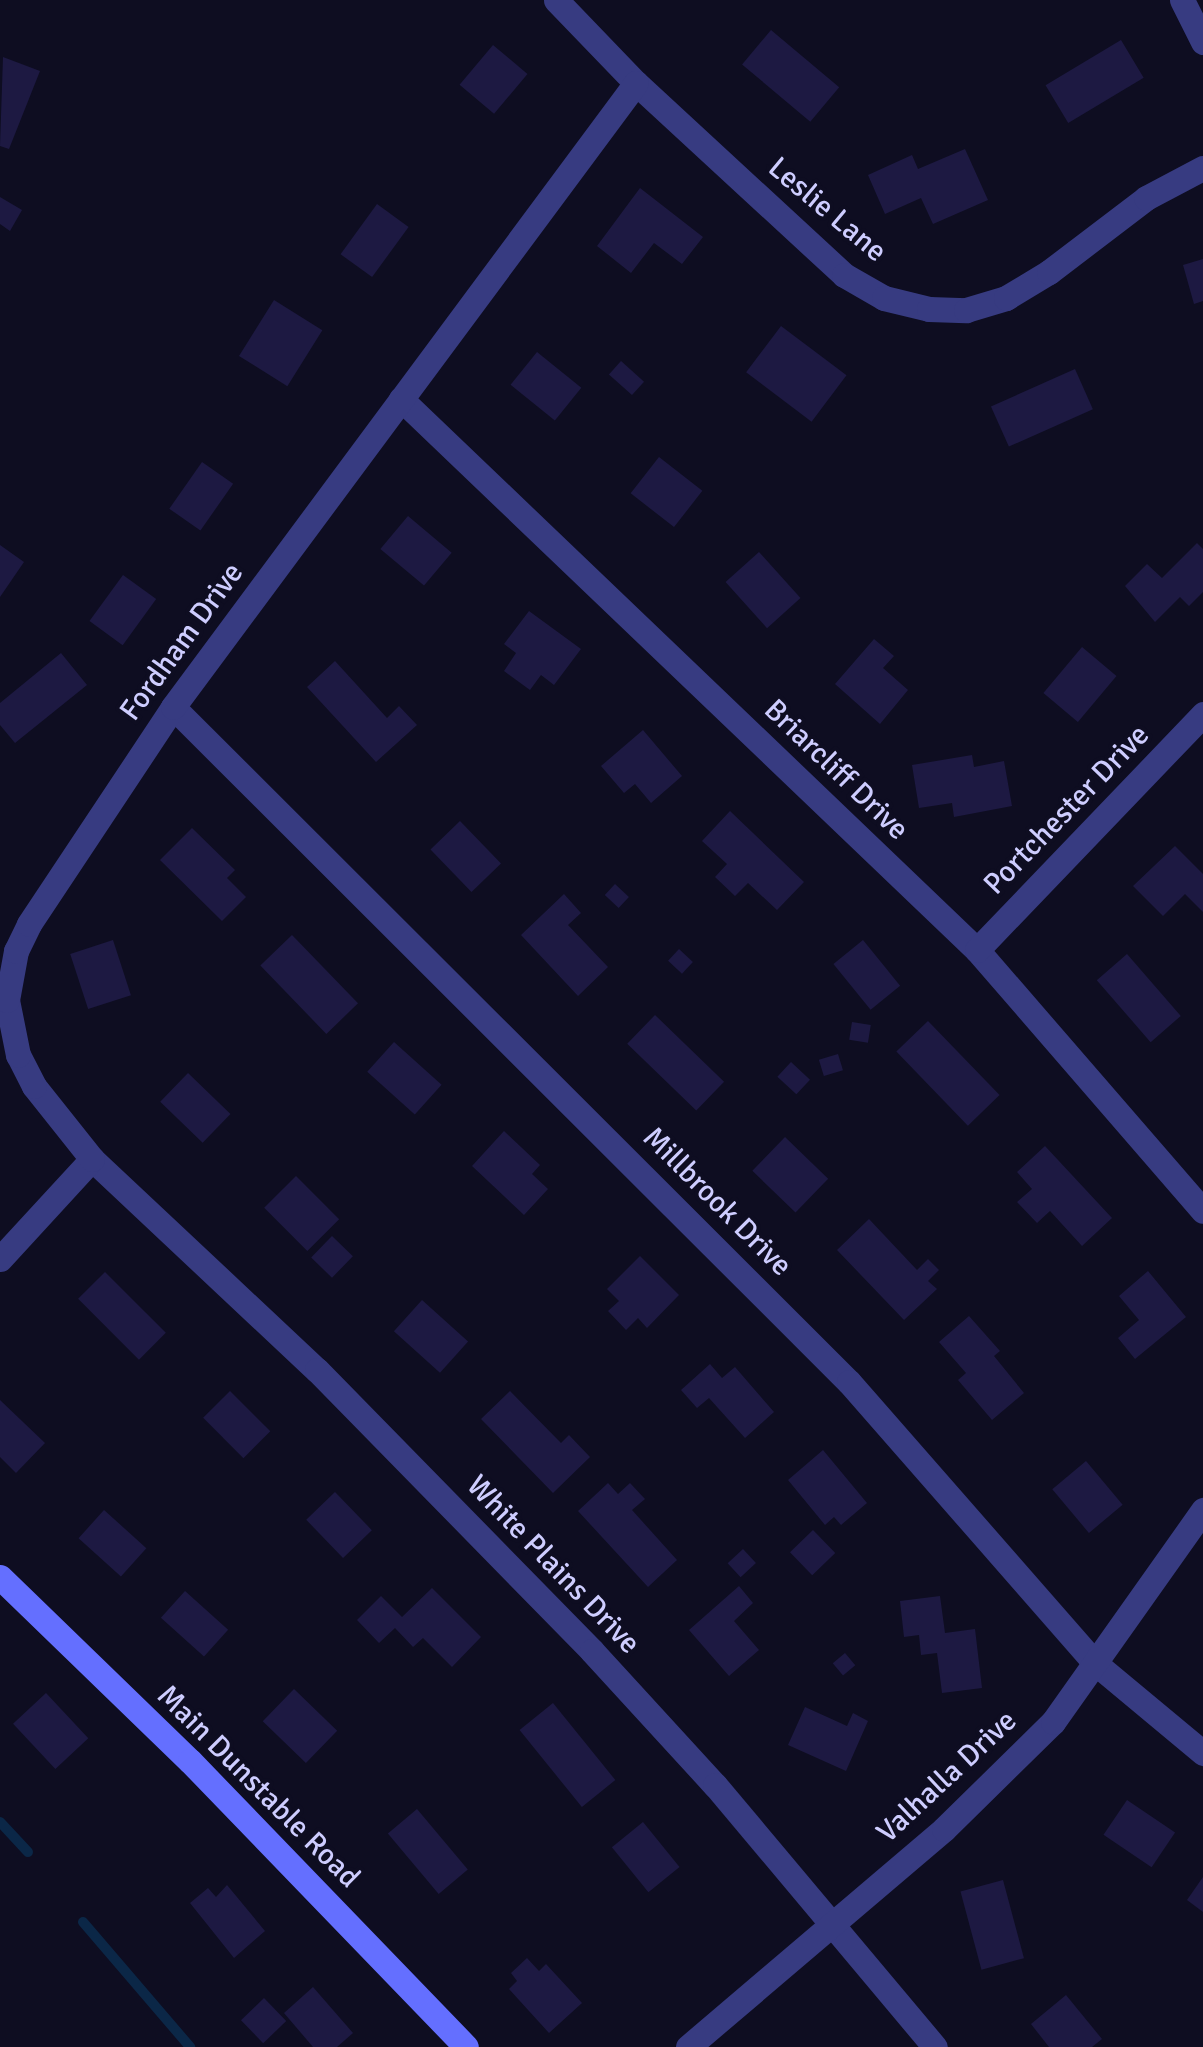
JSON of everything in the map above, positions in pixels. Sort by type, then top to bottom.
[{"type":"main road","name":"Main Dunstable Road","points":[[0,1576],[190,1760],[466,2047]]},
{"type":"street","name":"Leslie Lane","points":[[556,0],[636,82],[844,274],[884,298],[929,308],[966,310],[1006,298],[1049,272],[1146,198],[1203,168]]},
{"type":"street","points":[[1182,0],[1203,42]]},
{"type":"street","name":"Fordham Drive","points":[[92,1160],[34,1086],[18,1055],[8,1000],[16,951],[44,898],[173,707],[636,82]]},
{"type":"street","name":"Briarcliff Drive","points":[[401,399],[977,950],[1203,1211]]},
{"type":"street","name":"Millbrook Drive","points":[[173,707],[836,1368],[1095,1663],[1203,1754]]},
{"type":"street","name":"Portchester Drive","points":[[977,950],[1203,714]]},
{"type":"street","points":[[0,1260],[92,1160]]},
{"type":"street","name":"White Plains Drive","points":[[92,1160],[317,1370],[551,1609],[715,1785],[934,2047]]},
{"type":"street","name":"Valhalla Drive","points":[[688,2047],[944,1829],[1053,1722],[1203,1510]]},
{"type":"building","points":[[771,30],[839,87],[810,122],[742,64]]},
{"type":"building","points":[[1121,40],[1144,78],[1068,123],[1046,85]]},
{"type":"building","points":[[493,45],[527,74],[494,114],[460,85]]},
{"type":"building","points":[[3,57],[40,71],[9,149],[0,146]]},
{"type":"building","points":[[965,149],[988,200],[933,224],[921,198],[885,214],[868,175],[912,155],[918,169]]},
{"type":"building","points":[[640,188],[703,237],[682,264],[654,243],[631,273],[597,246]]},
{"type":"building","points":[[0,197],[22,210],[10,231],[0,224]]},
{"type":"building","points":[[377,204],[409,227],[372,277],[341,254]]},
{"type":"building","points":[[1203,259],[1203,301],[1194,304],[1183,265]]},
{"type":"building","points":[[274,300],[322,330],[287,386],[239,356]]},
{"type":"building","points":[[781,326],[846,375],[812,422],[746,372]]},
{"type":"building","points":[[537,352],[581,388],[555,421],[511,385]]},
{"type":"building","points":[[621,361],[644,382],[632,395],[609,374]]},
{"type":"building","points":[[1075,369],[1093,409],[1009,447],[991,406]]},
{"type":"building","points":[[659,457],[702,491],[674,527],[631,493]]},
{"type":"building","points":[[202,462],[233,484],[200,530],[169,509]]},
{"type":"building","points":[[408,516],[452,553],[424,586],[380,549]]},
{"type":"building","points":[[1197,543],[1203,549],[1203,592],[1189,606],[1180,597],[1155,622],[1125,586],[1147,564],[1162,578]]},
{"type":"building","points":[[0,545],[24,562],[0,597]]},
{"type":"building","points":[[759,552],[800,598],[767,628],[726,582]]},
{"type":"building","points":[[123,575],[156,599],[123,645],[89,621]]},
{"type":"building","points":[[529,611],[581,649],[554,685],[541,675],[530,690],[504,671],[516,653],[504,644]]},
{"type":"building","points":[[874,639],[894,656],[883,668],[908,690],[880,724],[835,684]]},
{"type":"building","points":[[1082,647],[1116,676],[1078,722],[1043,693]]},
{"type":"building","points":[[61,653],[87,685],[15,743],[0,725],[0,703]]},
{"type":"building","points":[[335,661],[387,718],[399,706],[417,725],[376,762],[307,687]]},
{"type":"building","points":[[643,730],[682,776],[651,803],[635,784],[624,793],[601,766]]},
{"type":"building","points":[[972,755],[974,767],[1004,761],[1012,806],[954,817],[952,803],[919,808],[912,765]]},
{"type":"building","points":[[730,811],[804,882],[777,910],[748,883],[735,896],[715,877],[727,864],[702,841]]},
{"type":"building","points":[[460,821],[501,863],[471,892],[431,849]]},
{"type":"building","points":[[192,828],[235,870],[227,878],[246,897],[222,921],[160,860]]},
{"type":"building","points":[[1175,846],[1203,874],[1203,912],[1185,894],[1163,916],[1133,886]]},
{"type":"building","points":[[615,884],[629,897],[619,908],[605,895]]},
{"type":"building","points":[[564,894],[581,913],[568,925],[608,967],[578,996],[521,935]]},
{"type":"building","points":[[292,935],[358,1003],[326,1034],[260,966]]},
{"type":"building","points":[[113,940],[131,995],[88,1009],[70,954]]},
{"type":"building","points":[[863,940],[900,986],[871,1010],[833,964]]},
{"type":"building","points":[[679,949],[693,962],[682,974],[668,961]]},
{"type":"building","points":[[1127,954],[1181,1016],[1151,1042],[1097,980]]},
{"type":"building","points":[[655,1015],[724,1082],[696,1110],[627,1044]]},
{"type":"building","points":[[928,1021],[1000,1095],[968,1126],[896,1052]]},
{"type":"building","points":[[852,1022],[871,1025],[868,1043],[849,1040]]},
{"type":"building","points":[[394,1042],[442,1085],[415,1115],[367,1072]]},
{"type":"building","points":[[838,1054],[843,1070],[824,1076],[819,1060]]},
{"type":"building","points":[[791,1062],[810,1080],[796,1094],[777,1077]]},
{"type":"building","points":[[188,1073],[230,1114],[203,1143],[160,1102]]},
{"type":"building","points":[[504,1131],[540,1165],[532,1174],[548,1189],[524,1215],[472,1166]]},
{"type":"building","points":[[785,1137],[828,1179],[796,1212],[752,1171]]},
{"type":"building","points":[[1045,1146],[1112,1218],[1082,1246],[1050,1211],[1037,1223],[1017,1202],[1032,1189],[1017,1172]]},
{"type":"building","points":[[296,1176],[339,1219],[307,1251],[264,1208]]},
{"type":"building","points":[[869,1219],[917,1270],[928,1259],[939,1270],[928,1281],[937,1289],[904,1320],[837,1250]]},
{"type":"building","points":[[332,1236],[353,1256],[332,1278],[311,1258]]},
{"type":"building","points":[[640,1256],[679,1295],[647,1328],[638,1318],[626,1330],[608,1311],[619,1301],[607,1289]]},
{"type":"building","points":[[1148,1271],[1186,1317],[1135,1359],[1118,1338],[1139,1320],[1119,1296]]},
{"type":"building","points":[[105,1272],[166,1333],[139,1360],[78,1299]]},
{"type":"building","points":[[422,1300],[468,1341],[440,1373],[394,1331]]},
{"type":"building","points":[[969,1316],[1000,1351],[994,1356],[1024,1393],[992,1420],[958,1380],[966,1373],[939,1342]]},
{"type":"building","points":[[710,1364],[722,1378],[735,1367],[774,1412],[745,1438],[709,1398],[697,1408],[681,1390]]},
{"type":"building","points":[[230,1391],[270,1431],[243,1458],[203,1418]]},
{"type":"building","points":[[510,1391],[561,1443],[569,1435],[590,1457],[553,1493],[481,1419]]},
{"type":"building","points":[[0,1400],[45,1443],[16,1473],[0,1457]]},
{"type":"building","points":[[823,1450],[867,1503],[841,1525],[834,1517],[825,1525],[788,1480]]},
{"type":"building","points":[[1086,1461],[1123,1505],[1089,1533],[1052,1489]]},
{"type":"building","points":[[608,1483],[618,1494],[630,1483],[645,1499],[632,1510],[677,1560],[648,1587],[578,1511]]},
{"type":"building","points":[[335,1492],[372,1530],[343,1558],[306,1520]]},
{"type":"building","points":[[104,1510],[146,1548],[121,1576],[79,1538]]},
{"type":"building","points":[[813,1530],[835,1553],[812,1575],[790,1552]]},
{"type":"building","points":[[743,1549],[756,1563],[741,1577],[728,1563]]},
{"type":"building","points":[[739,1586],[753,1603],[734,1621],[759,1650],[729,1676],[689,1630]]},
{"type":"building","points":[[432,1588],[481,1637],[452,1667],[423,1638],[413,1647],[395,1628],[379,1643],[357,1620],[381,1596],[402,1617]]},
{"type":"building","points":[[185,1591],[228,1630],[204,1657],[161,1618]]},
{"type":"building","points":[[940,1596],[945,1633],[975,1629],[982,1688],[942,1693],[937,1653],[921,1655],[919,1635],[904,1637],[900,1601]]},
{"type":"building","points":[[845,1653],[855,1665],[843,1676],[833,1663]]},
{"type":"building","points":[[294,1689],[337,1731],[306,1763],[263,1721]]},
{"type":"building","points":[[46,1693],[88,1738],[55,1769],[13,1724]]},
{"type":"building","points":[[553,1703],[615,1780],[582,1807],[520,1730]]},
{"type":"building","points":[[805,1707],[847,1726],[853,1713],[868,1721],[846,1771],[788,1745]]},
{"type":"building","points":[[1127,1800],[1175,1832],[1152,1867],[1104,1835]]},
{"type":"building","points":[[417,1809],[468,1870],[439,1894],[388,1833]]},
{"type":"building","points":[[643,1822],[680,1867],[648,1892],[612,1847]]},
{"type":"building","points":[[1203,1877],[1203,1912],[1187,1900]]},
{"type":"building","points":[[1003,1880],[1024,1958],[981,1970],[960,1891]]},
{"type":"building","points":[[227,1885],[265,1931],[234,1958],[190,1903],[208,1888],[216,1897]]},
{"type":"building","points":[[527,1958],[539,1971],[546,1964],[582,2003],[549,2033],[509,1989],[517,1981],[511,1973]]},
{"type":"building","points":[[313,1987],[353,2033],[337,2047],[313,2047],[284,2013]]},
{"type":"building","points":[[1066,1995],[1102,2039],[1092,2047],[1049,2047],[1031,2024]]},
{"type":"building","points":[[264,1998],[286,2021],[263,2043],[241,2020]]},
{"type":"waterway","points":[[0,1822],[28,1852]]},
{"type":"waterway","points":[[83,1922],[190,2047]]}]
